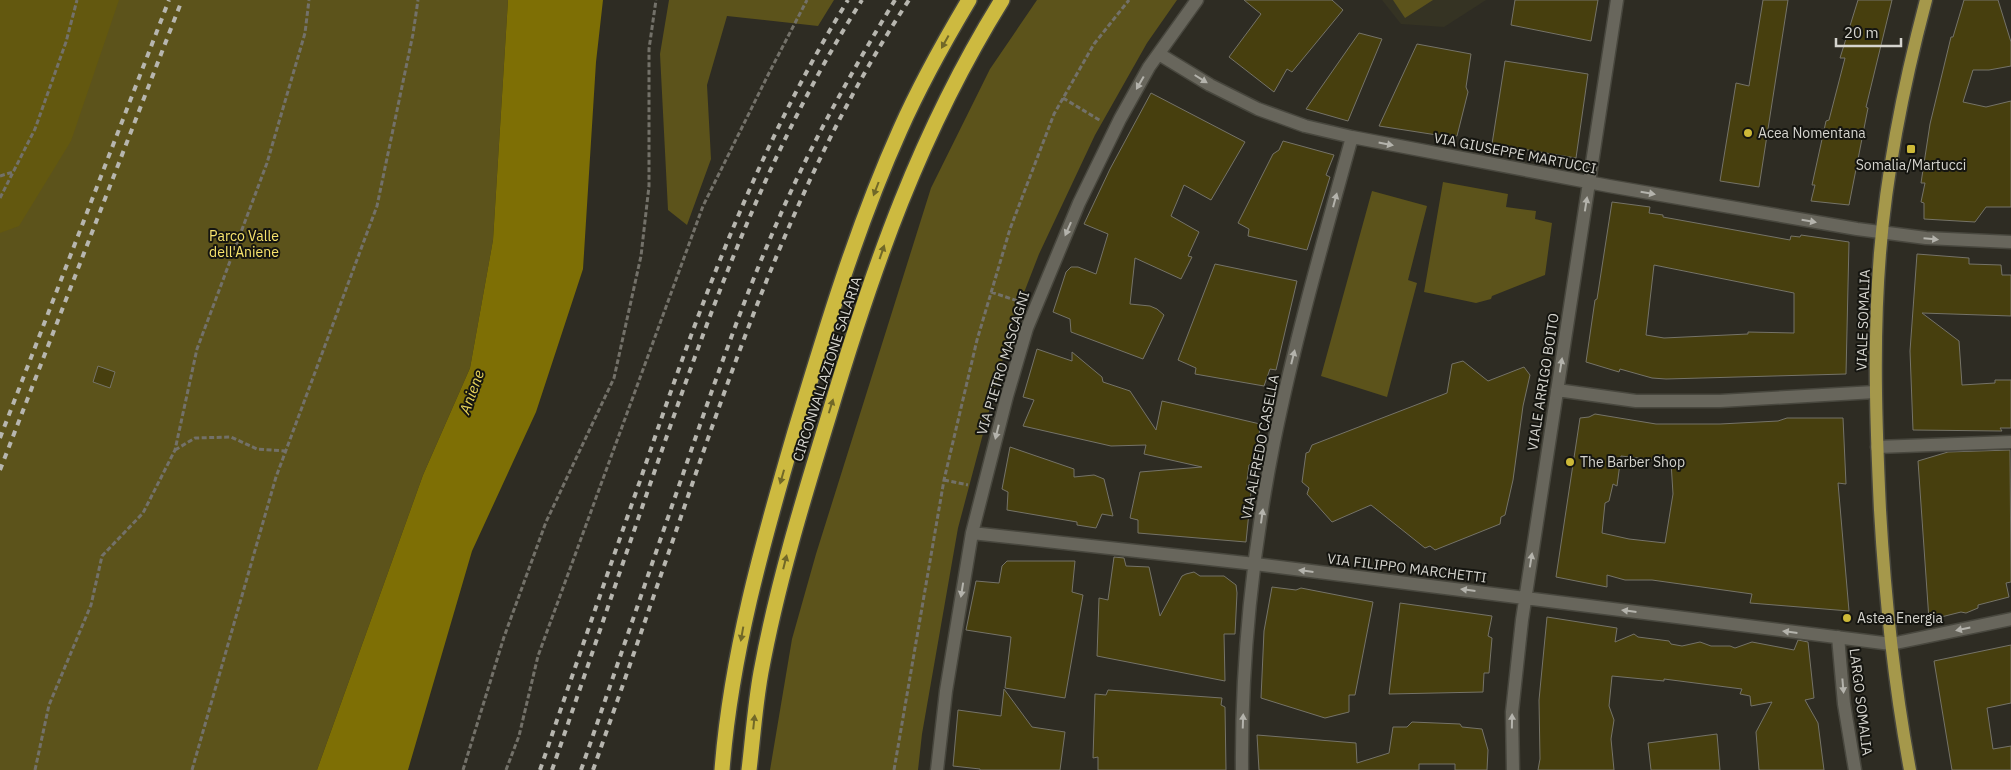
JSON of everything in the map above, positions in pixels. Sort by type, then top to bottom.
[{"type":"highway","name":"CIRCONVALLAZIONE SALARIA","points":[[722,770],[732,688],[751,591],[772,511],[820,348],[862,225],[889,155],[918,92],[969,0]]},
{"type":"highway","name":"CIRCONVALLAZIONE SALARIA","points":[[749,770],[761,673],[778,591],[847,352],[890,227],[917,160],[968,55],[1002,0]]},
{"type":"main road","name":"VIALE SOMALIA","points":[[1891,644],[1877,447],[1875,392],[1877,309],[1883,233],[1897,122],[1926,0]]},
{"type":"main road","points":[[1891,644],[1910,770]]},
{"type":"street","name":"VIA PIETRO MASCAGNI","points":[[937,770],[946,691],[972,532],[1007,396],[1035,306],[1079,203],[1142,78],[1197,0]]},
{"type":"street","name":"VIALE ARRIGO BOITO","points":[[1513,770],[1512,712],[1525,598],[1617,0]]},
{"type":"street","name":"VIA GIUSEPPE MARTUCCI","points":[[1159,54],[1210,85],[1258,110],[1299,124],[1352,137],[1589,182],[1883,233],[1932,239],[2011,242]]},
{"type":"street","name":"VIA ALFREDO CASELLA","points":[[1242,770],[1244,689],[1255,564],[1274,444],[1293,358],[1352,137]]},
{"type":"street","points":[[1557,390],[1636,400],[1720,401],[1875,392]]},
{"type":"street","points":[[1877,447],[2011,442]]},
{"type":"street","name":"VIA FILIPPO MARCHETTI","points":[[972,532],[1255,564],[1838,637]]},
{"type":"street","name":"LARGO SOMALIA","points":[[1855,770],[1844,704],[1838,637],[1891,644],[2011,619]]},
{"type":"path","points":[[0,198],[35,129],[66,42],[77,0]]},
{"type":"path","points":[[35,770],[49,705],[91,605],[102,556],[144,513],[175,450],[197,349],[267,164],[305,32],[309,0]]},
{"type":"path","points":[[192,770],[276,477],[377,206],[413,34],[418,0]]},
{"type":"path","points":[[463,770],[504,637],[543,531],[614,378],[641,256],[649,186],[649,49],[656,0]]},
{"type":"path","points":[[506,770],[519,736],[538,656],[703,206],[807,0]]},
{"type":"path","points":[[894,770],[944,480],[977,340],[1010,229],[1054,114],[1094,44],[1129,0]]},
{"type":"path","points":[[1063,98],[1115,129]]},
{"type":"path","points":[[0,176],[13,172]]},
{"type":"path","points":[[991,292],[1035,306]]},
{"type":"path","points":[[175,450],[195,438],[231,437],[257,450],[285,451]]},
{"type":"path","points":[[944,480],[983,488]]},
{"type":"shaded area","points":[[0,0],[119,0],[71,141],[19,226],[0,233]]},
{"type":"shaded area","points":[[1382,0],[1486,0],[1444,27],[1401,24]]},
{"type":"green space","name":"Parco Valle dell'Aniene","points":[[0,0],[508,0],[493,240],[470,368],[423,475],[317,770],[0,770]]},
{"type":"green space","points":[[669,0],[834,0],[818,26],[727,16],[707,85],[711,159],[687,225],[668,210],[660,54]]},
{"type":"green space","points":[[1037,0],[1177,0],[1147,43],[1095,135],[1039,254],[1013,321],[958,528],[922,734],[918,770],[770,770],[792,639],[816,554],[931,188],[990,69]]},
{"type":"green space","points":[[1393,0],[1433,0],[1405,18]]},
{"type":"green space","points":[[1443,182],[1508,194],[1506,207],[1536,211],[1535,219],[1552,223],[1545,275],[1492,296],[1491,299],[1476,303],[1424,292]]},
{"type":"green space","points":[[1372,191],[1427,206],[1408,280],[1417,283],[1387,397],[1321,376]]},
{"type":"water","name":"Aniene","points":[[508,0],[603,0],[596,62],[583,269],[536,412],[472,551],[408,770],[317,770],[423,475],[470,368],[493,240]]},
{"type":"building","points":[[1244,0],[1332,0],[1343,10],[1292,72],[1287,69],[1274,92],[1229,57],[1261,14]]},
{"type":"building","points":[[1515,0],[1598,0],[1591,41],[1511,25]]},
{"type":"building","name":"Acea Nomentana","points":[[1763,0],[1788,0],[1759,187],[1720,181],[1736,83],[1749,86]]},
{"type":"building","points":[[1858,0],[1892,0],[1866,107],[1868,108],[1849,205],[1811,201],[1815,185],[1812,185],[1826,121],[1829,120],[1845,58],[1840,58]]},
{"type":"building","points":[[1964,0],[1998,0],[2011,42],[2011,66],[1989,70],[1973,70],[1963,102],[1986,107],[2011,101],[2011,207],[1986,207],[1975,222],[1924,219],[1924,203],[1921,202],[1925,183],[1921,183],[1930,124],[1951,37],[1953,37]]},
{"type":"building","points":[[1359,33],[1382,39],[1348,121],[1306,109]]},
{"type":"building","points":[[1417,44],[1471,54],[1466,87],[1468,92],[1457,136],[1437,135],[1379,126]]},
{"type":"building","points":[[1505,61],[1588,74],[1576,158],[1492,144]]},
{"type":"building","points":[[1151,93],[1245,142],[1211,200],[1184,185],[1171,216],[1199,232],[1188,256],[1192,257],[1181,279],[1135,258],[1130,304],[1150,306],[1164,315],[1143,359],[1071,332],[1070,319],[1053,312],[1066,272],[1071,267],[1078,267],[1096,274],[1108,234],[1084,224],[1110,169]]},
{"type":"building","points":[[1283,141],[1334,155],[1326,175],[1330,177],[1307,250],[1248,236],[1249,229],[1238,223],[1273,154],[1279,150]]},
{"type":"building","points":[[1612,202],[1650,207],[1649,213],[1663,215],[1663,217],[1790,240],[1791,236],[1800,237],[1801,235],[1849,242],[1846,374],[1666,379],[1652,378],[1620,369],[1619,372],[1586,362],[1595,300],[1597,299]],"holes":[[[1654,265],[1794,293],[1794,333],[1748,332],[1748,334],[1664,338],[1646,335]]]},
{"type":"building","points":[[1917,254],[1969,258],[1969,264],[2001,265],[2002,275],[2011,275],[2011,316],[1922,313],[1959,341],[1962,385],[1995,383],[1995,380],[2011,380],[2011,428],[2000,428],[2002,431],[1913,430],[1910,351]]},
{"type":"building","points":[[1215,264],[1297,281],[1276,370],[1270,369],[1264,386],[1195,374],[1196,368],[1178,360]]},
{"type":"building","points":[[1037,349],[1072,361],[1072,352],[1102,377],[1103,382],[1130,391],[1156,430],[1162,401],[1260,424],[1257,461],[1249,465],[1246,489],[1251,492],[1246,542],[1138,533],[1138,520],[1130,518],[1140,472],[1202,467],[1144,454],[1146,445],[1111,446],[1023,426],[1034,400],[1023,397]]},
{"type":"building","points":[[1463,361],[1488,381],[1524,367],[1530,375],[1523,406],[1513,480],[1505,515],[1501,517],[1500,524],[1435,550],[1430,546],[1425,548],[1371,505],[1332,522],[1307,494],[1309,488],[1302,482],[1306,453],[1309,452],[1312,445],[1447,393],[1452,364]]},
{"type":"building","points":[[98,366],[115,372],[110,388],[93,382]]},
{"type":"building","points":[[1595,414],[1656,424],[1720,424],[1778,421],[1787,418],[1843,418],[1846,484],[1838,483],[1849,611],[1750,603],[1752,594],[1652,580],[1625,580],[1607,575],[1607,587],[1556,577],[1580,418]],"holes":[[[1621,456],[1671,462],[1673,494],[1665,543],[1629,539],[1602,533],[1605,503],[1609,501],[1613,484],[1617,486]]]},
{"type":"building","points":[[1010,447],[1074,469],[1074,477],[1094,475],[1104,479],[1113,516],[1102,514],[1096,528],[1077,525],[1077,522],[1007,510],[1008,492],[1002,489]]},
{"type":"building","points":[[2010,450],[2011,582],[2006,583],[2009,597],[1978,605],[1978,608],[1966,613],[1961,612],[1929,620],[1918,461],[1948,452]]},
{"type":"building","points":[[1114,557],[1124,558],[1126,566],[1149,567],[1160,616],[1182,576],[1186,574],[1194,572],[1200,576],[1224,576],[1236,585],[1235,634],[1224,634],[1225,681],[1097,656],[1099,598],[1108,600]]},
{"type":"building","points":[[1007,561],[1075,561],[1072,592],[1083,595],[1065,698],[1005,688],[1011,637],[966,630],[976,581],[999,583],[1002,566]]},
{"type":"building","points":[[1272,587],[1296,590],[1301,588],[1373,602],[1355,695],[1349,695],[1349,712],[1325,718],[1261,698],[1264,631]]},
{"type":"building","points":[[1400,603],[1492,616],[1488,636],[1492,638],[1489,673],[1484,673],[1483,692],[1389,694]]},
{"type":"building","points":[[1547,617],[1617,628],[1615,642],[1634,634],[1638,637],[1669,641],[1671,644],[1682,646],[1700,642],[1711,646],[1730,646],[1735,648],[1752,642],[1794,650],[1798,640],[1808,642],[1814,698],[1805,700],[1818,723],[1824,770],[1759,770],[1756,732],[1772,702],[1751,706],[1750,696],[1740,694],[1742,689],[1664,679],[1664,681],[1612,676],[1609,706],[1614,720],[1611,739],[1614,770],[1538,770],[1540,759],[1539,700]]},
{"type":"building","points":[[2011,645],[2011,703],[1987,708],[1993,749],[2011,746],[2011,770],[1952,770],[1934,661]]},
{"type":"building","points":[[1004,689],[1032,727],[1065,732],[1060,770],[980,770],[953,766],[958,710],[1001,716]]},
{"type":"building","points":[[1108,690],[1222,698],[1221,705],[1225,707],[1226,770],[1098,770],[1098,757],[1093,758],[1095,694],[1106,695]]},
{"type":"building","points":[[1412,722],[1460,724],[1462,727],[1482,729],[1488,750],[1487,770],[1455,770],[1455,764],[1419,764],[1419,770],[1259,770],[1257,735],[1356,743],[1357,763],[1389,753],[1393,727],[1407,727]]},
{"type":"building","points":[[1717,734],[1720,770],[1651,770],[1648,743]]},
{"type":"railway","points":[[0,438],[169,0]]},
{"type":"railway","points":[[0,470],[182,0]]},
{"type":"railway","points":[[540,770],[684,355],[731,233],[785,114],[848,0]]},
{"type":"railway","points":[[552,770],[682,392],[726,276],[749,219],[801,107],[830,53],[862,0]]},
{"type":"railway","points":[[581,770],[716,379],[765,250],[819,134],[895,0]]},
{"type":"railway","points":[[593,770],[718,411],[763,289],[814,170],[843,112],[909,0]]},
{"type":"place","name":"Acea Nomentana","points":[[1748,133]]},
{"type":"place","name":"Somalia/Martucci","points":[[1911,149]]},
{"type":"place","name":"The Barber Shop","points":[[1570,462]]},
{"type":"place","name":"Astea Energia","points":[[1847,618]]}]
